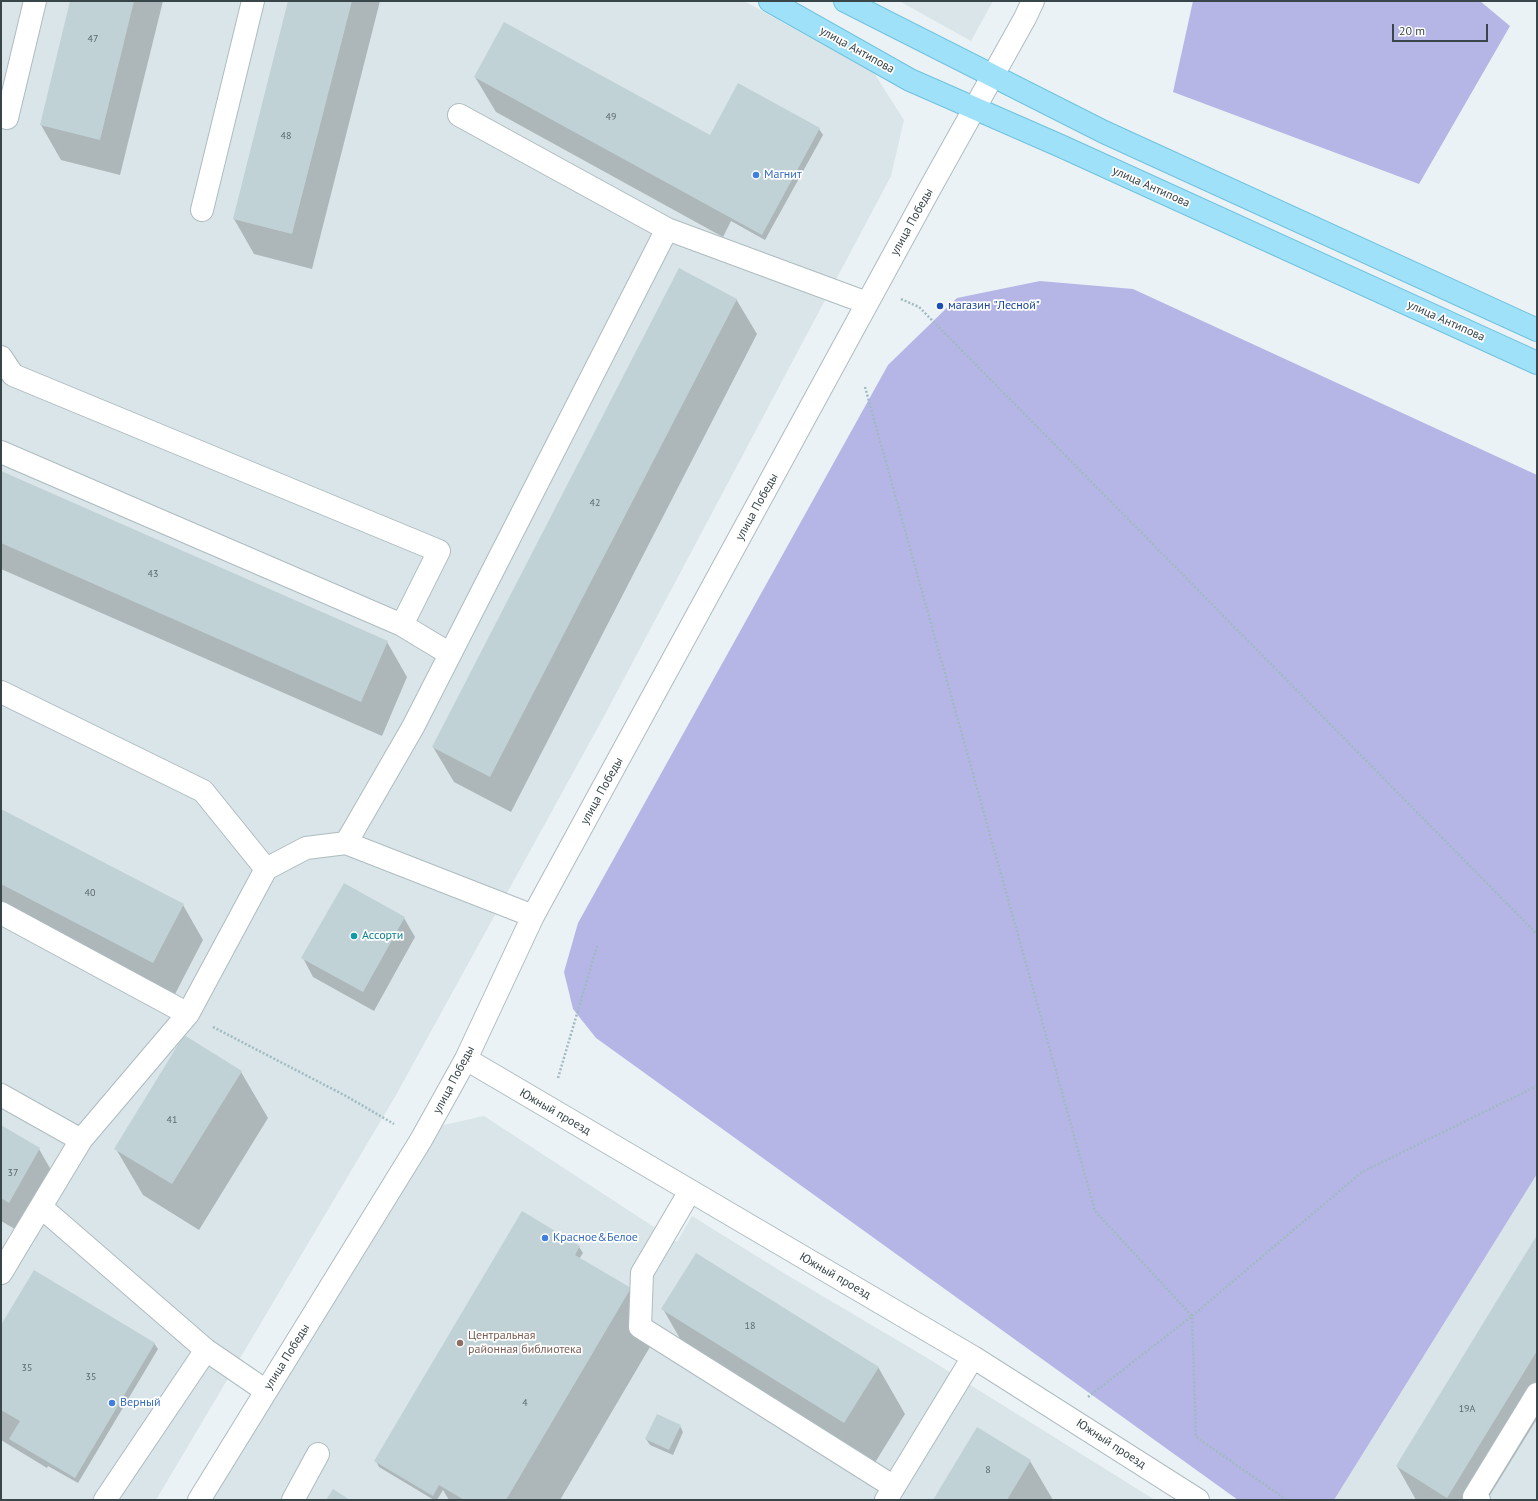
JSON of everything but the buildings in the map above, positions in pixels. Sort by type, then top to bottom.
[{"type":"main road","name":"улица Антипова","points":[[770,1],[910,80],[975,108],[1537,363]]},
{"type":"main road","points":[[845,1],[1104,132],[1537,330]]},
{"type":"street","points":[[7,118],[35,1]]},
{"type":"street","points":[[202,210],[253,1]]},
{"type":"street","name":"улица Победы","points":[[199,1500],[421,1140],[466,1059],[534,916],[1033,1]]},
{"type":"street","points":[[459,115],[667,229],[867,303]]},
{"type":"street","points":[[346,843],[413,727],[667,229]]},
{"type":"street","points":[[5,372],[440,551],[402,625]]},
{"type":"street","points":[[1,452],[402,625],[450,654]]},
{"type":"street","points":[[1,692],[203,791],[266,869]]},
{"type":"street","points":[[1,1273],[81,1140],[188,1014],[266,869],[306,848],[346,843],[534,916]]},
{"type":"street","points":[[1,913],[188,1014]]},
{"type":"street","name":"Южный проезд","points":[[466,1059],[973,1357],[1065,1414],[1198,1500]]},
{"type":"street","points":[[1,1095],[81,1140]]},
{"type":"street","points":[[690,1191],[642,1273],[640,1327],[890,1494],[973,1357]]},
{"type":"street","points":[[41,1207],[206,1350],[266,1390]]},
{"type":"street","points":[[105,1500],[206,1350]]},
{"type":"street","points":[[1479,1500],[1474,1497],[1537,1394]]},
{"type":"street","points":[[293,1500],[318,1454]]},
{"type":"path","points":[[919,307],[1537,934]]},
{"type":"path","points":[[865,387],[1095,1210],[1192,1316],[1196,1437],[1287,1500]]},
{"type":"path","points":[[558,1078],[597,946]]},
{"type":"path","points":[[188,1014],[346,1096],[394,1124]]},
{"type":"path","points":[[1065,1414],[1192,1316],[1362,1172],[1537,1086]]},
{"type":"shaded area","points":[[1,1],[744,1],[874,73],[904,120],[891,176],[602,720],[396,1095],[156,1500],[1,1500]]},
{"type":"shaded area","points":[[899,1],[993,1],[971,41]]},
{"type":"shaded area","points":[[1193,1],[1480,1],[1510,26],[1419,184],[1173,92]]},
{"type":"shaded area","points":[[1040,281],[1133,289],[1537,475],[1537,1174],[1334,1500],[1238,1500],[596,1038],[573,1009],[564,972],[578,923],[888,365],[957,298]]},
{"type":"shaded area","points":[[484,1116],[677,1242],[692,1216],[787,1275],[924,1356],[1155,1500],[208,1500],[439,1126]]},
{"type":"shaded area","points":[[1537,1174],[1537,1500],[1334,1500]]},
{"type":"place","name":"Магнит","points":[[756,175]]},
{"type":"place","name":"магазин \"Лесной\"","points":[[940,306]]},
{"type":"place","name":"Ассорти","points":[[354,936]]},
{"type":"place","name":"Красное&Белое","points":[[545,1238]]},
{"type":"place","name":"Центральная районная библиотека","points":[[460,1343]]},
{"type":"place","name":"Верный","points":[[112,1403]]}]
